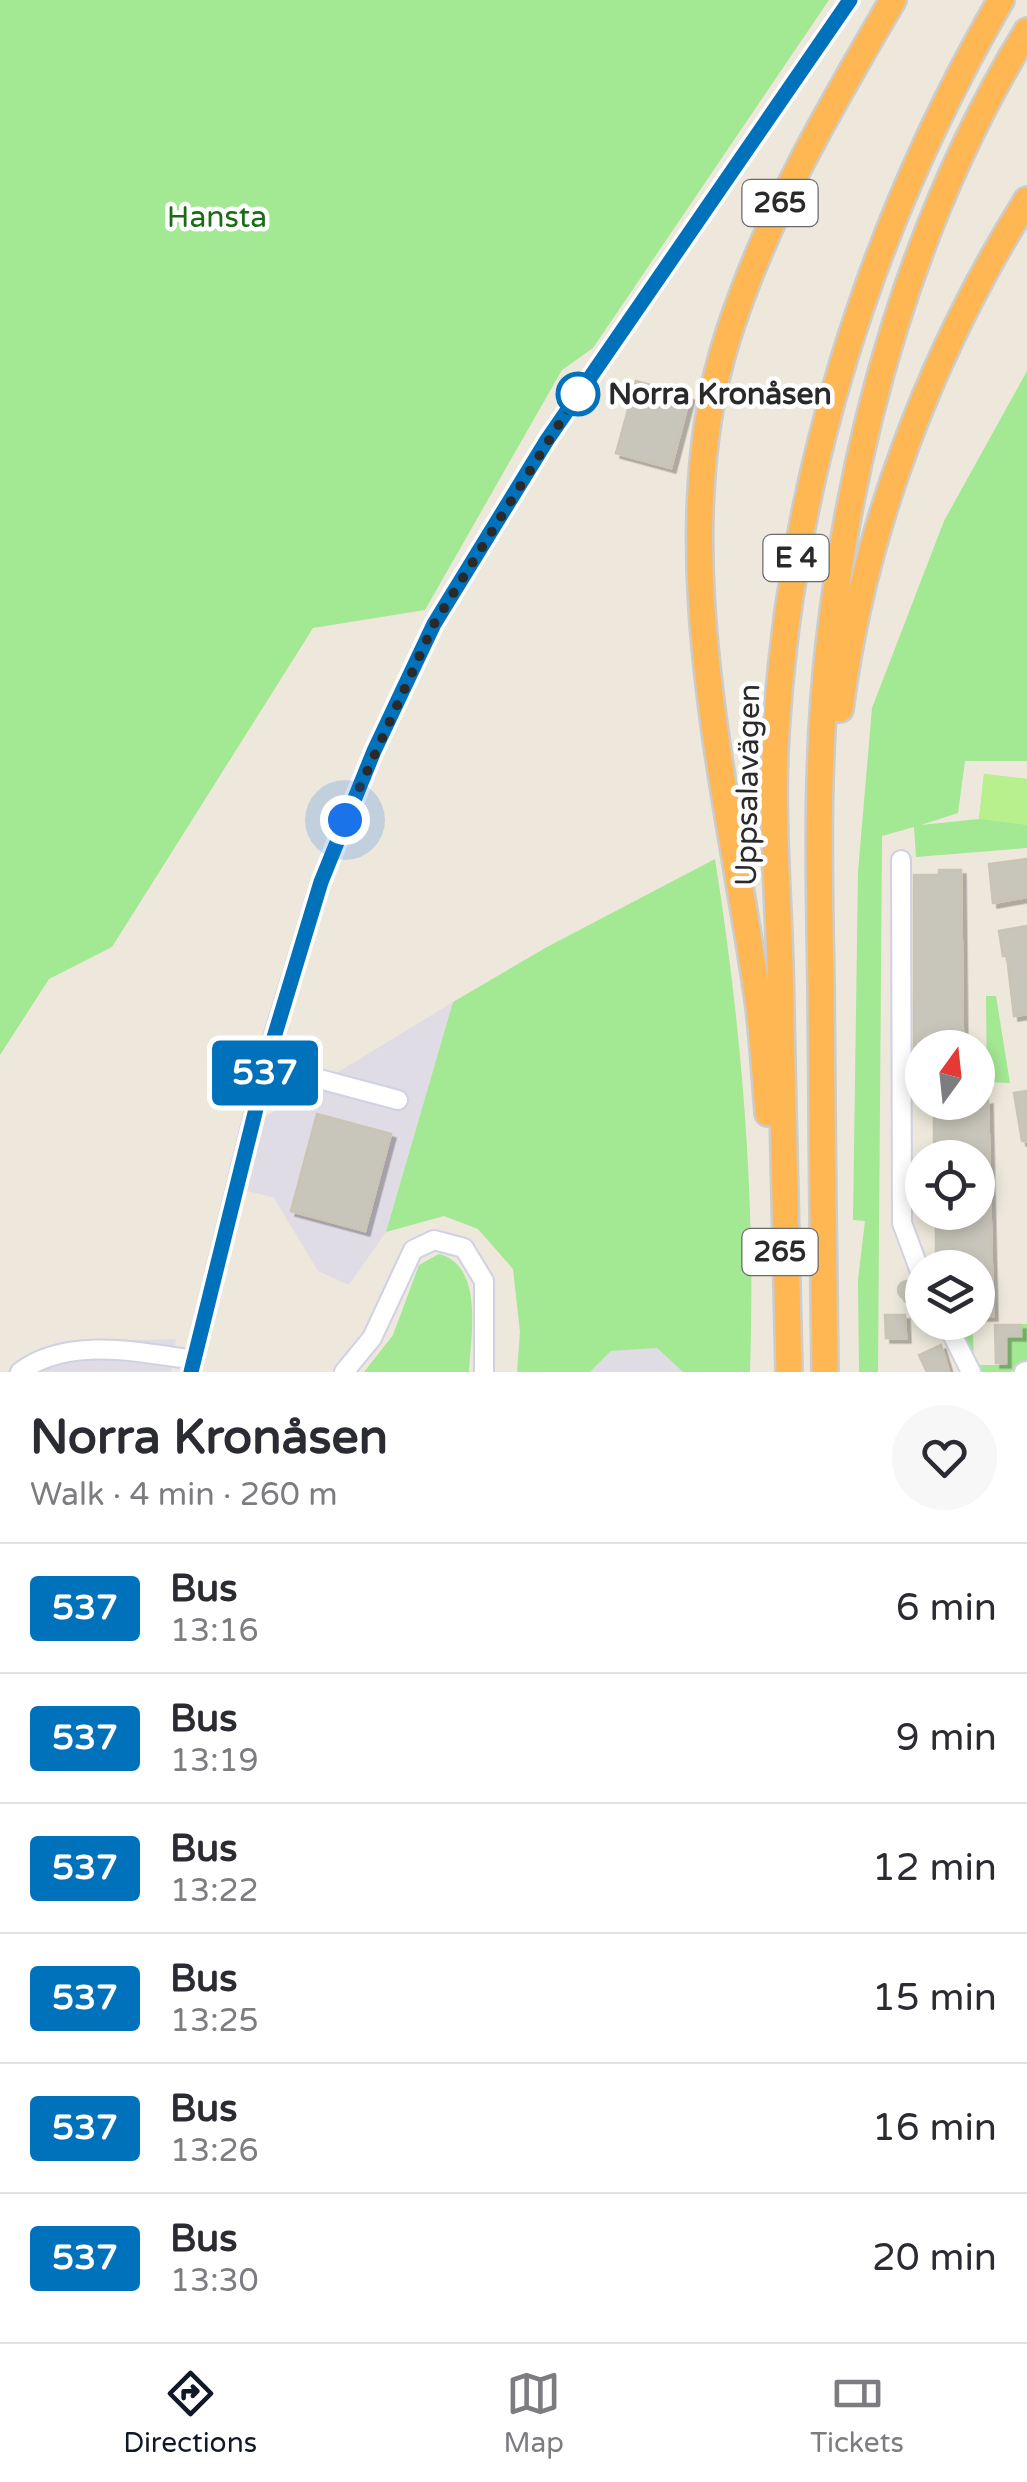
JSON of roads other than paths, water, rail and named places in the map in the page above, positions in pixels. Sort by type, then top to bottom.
[{"type":"highway","name":"265","points":[[788,1342],[758,1003],[716,749],[702,571],[709,424],[726,343],[762,240],[818,128],[893,0]]},
{"type":"highway","name":"Uppsalavägen","points":[[789,1372],[775,754],[797,553],[826,425],[874,268],[926,139],[1001,0]]},
{"type":"highway","name":"E 4","points":[[825,1372],[820,764],[829,645],[874,400],[896,320],[933,219],[977,120],[1027,30]]},
{"type":"highway","points":[[820,887],[847,655],[871,542],[910,432],[1024,204]]},
{"type":"street","points":[[26,1370],[62,1354],[98,1349],[192,1366],[272,1044],[321,882],[374,751],[434,624],[598,364],[850,0]]},
{"type":"street","points":[[902,860],[902,1223],[912,1250]]},
{"type":"street","points":[[267,1065],[398,1100]]},
{"type":"street","points":[[344,1372],[372,1338],[402,1266],[413,1250],[434,1240],[464,1248],[484,1281],[484,1372]]},
{"type":"street","points":[[955,1340],[970,1372]]},
{"type":"place","name":"Norra Kronåsen","points":[[578,394]]},
{"type":"park label","name":"Hansta","points":[[217,217]]}]
